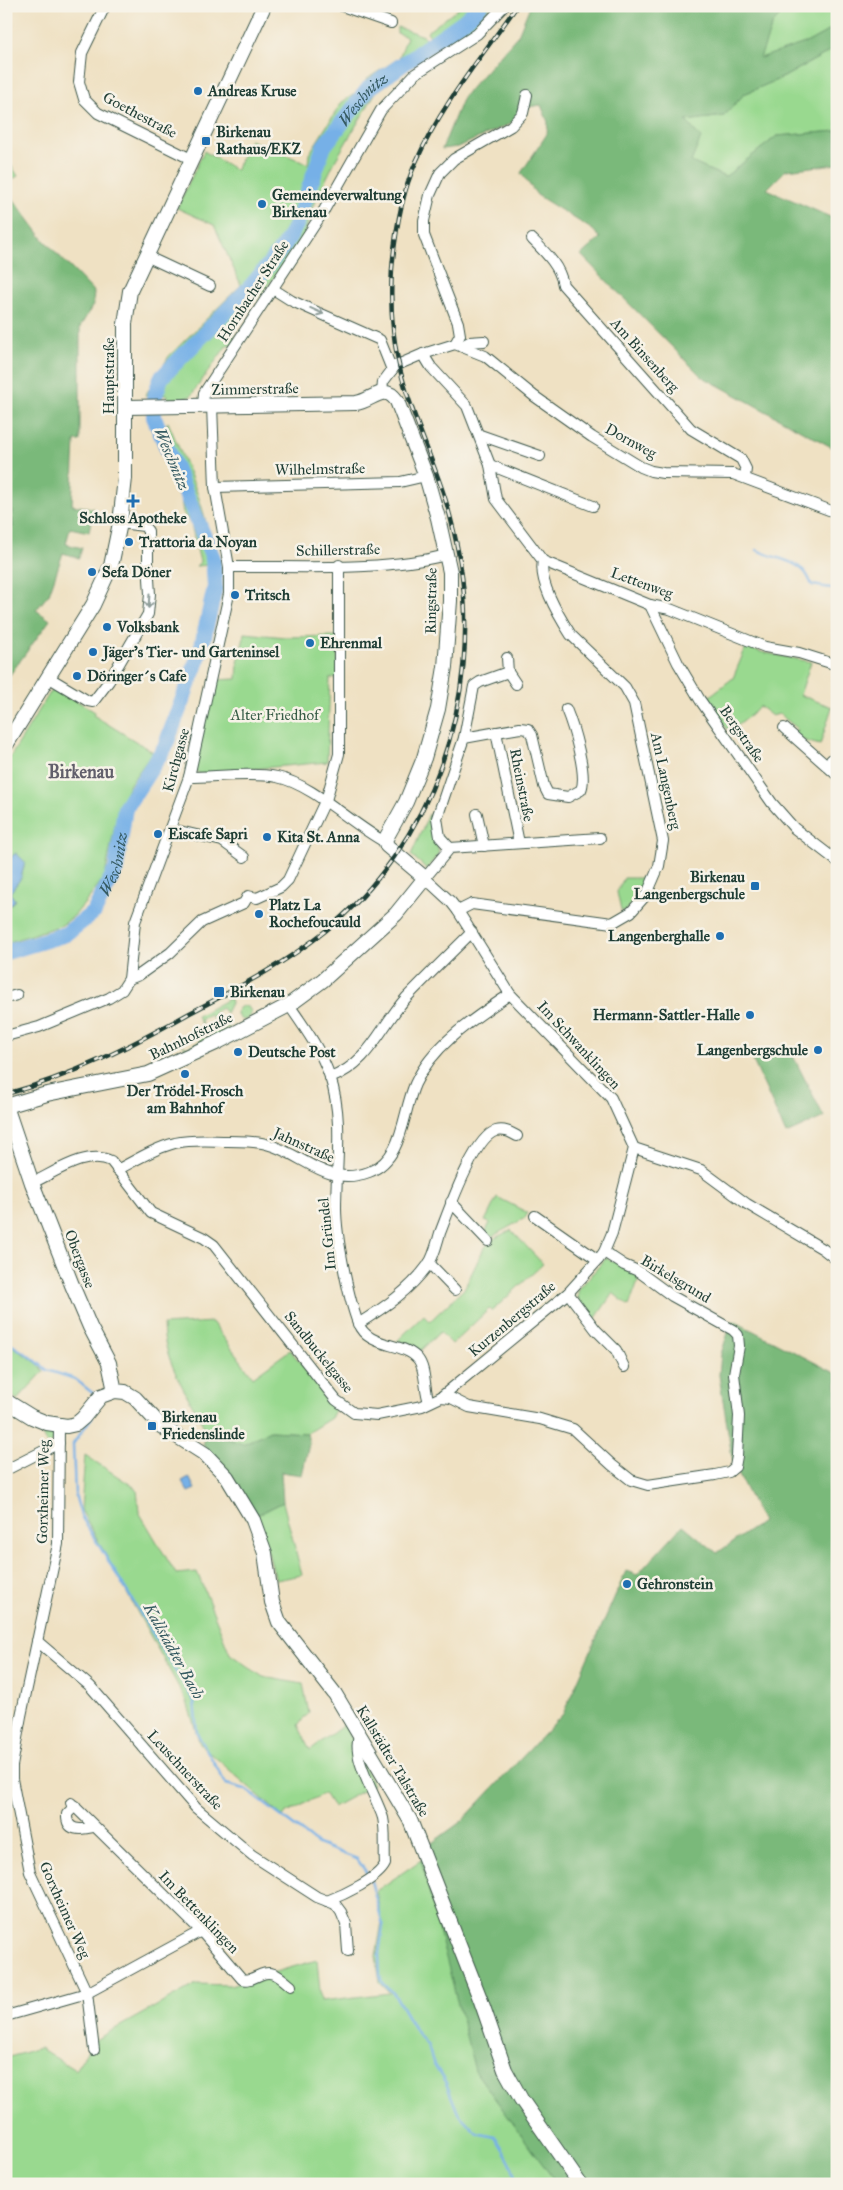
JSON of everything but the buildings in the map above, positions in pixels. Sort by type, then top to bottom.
[{"type":"main road","name":"Hauptstraße","points":[[6,745],[93,606],[111,566],[120,523],[125,478],[125,324],[130,291],[264,6]]},
{"type":"main road","name":"Zimmerstraße","points":[[126,408],[356,403],[382,392]]},
{"type":"main road","name":"Ringstraße","points":[[382,392],[390,394],[397,401],[426,476],[450,572],[450,601],[445,666],[438,709],[424,758],[406,802],[385,842]]},
{"type":"main road","points":[[385,842],[425,878]]},
{"type":"main road","name":"Bahnhofstraße","points":[[7,1106],[47,1094],[148,1074],[216,1043],[289,1005],[323,980],[396,914],[425,878]]},
{"type":"main road","name":"Obergasse","points":[[7,1106],[32,1183],[90,1327],[109,1363],[115,1391]]},
{"type":"main road","points":[[6,1401],[32,1417],[59,1426],[76,1424],[98,1399],[115,1391]]},
{"type":"main road","name":"Kallstädter Talstraße","points":[[115,1391],[130,1394],[161,1426],[205,1454],[233,1485],[254,1520],[266,1554],[272,1602],[279,1622],[335,1694],[410,1820],[417,1834],[505,2070],[521,2099],[580,2184]]},
{"type":"street","name":"Goethestraße","points":[[105,6],[82,53],[79,82],[84,99],[98,113],[191,158]]},
{"type":"street","points":[[342,6],[391,23]]},
{"type":"street","name":"Hornbacher Straße","points":[[207,405],[204,393],[323,212],[381,110],[415,74],[464,43],[492,21],[504,6]]},
{"type":"street","points":[[459,345],[458,323],[424,235],[424,221],[430,195],[440,173],[454,158],[511,126],[523,113],[527,95]]},
{"type":"street","name":"Am Binsenberg","points":[[532,239],[548,254],[561,276],[562,285],[691,429],[741,459],[746,469],[745,477]]},
{"type":"street","points":[[146,256],[210,286]]},
{"type":"street","points":[[273,289],[292,301],[380,340],[395,367]]},
{"type":"street","points":[[382,392],[383,382],[395,367],[423,354],[484,340]]},
{"type":"street","name":"Dornweg","points":[[459,345],[485,356],[534,396],[592,437],[641,467],[663,473],[733,474],[837,513]]},
{"type":"street","name":"Lettenweg","points":[[423,354],[431,367],[467,406],[480,435],[490,465],[494,494],[499,505],[543,561],[765,647],[799,653],[837,665]]},
{"type":"street","name":"Kirchgasse","points":[[130,979],[136,922],[189,777],[229,594],[229,567],[215,487],[207,405]]},
{"type":"street","points":[[480,435],[540,456]]},
{"type":"street","points":[[490,465],[593,506]]},
{"type":"street","name":"Wilhelmstraße","points":[[215,487],[400,482],[426,476]]},
{"type":"street","points":[[48,677],[88,701],[93,702],[113,674],[148,614],[150,594],[148,531],[144,526],[120,523]]},
{"type":"street","name":"Schillerstraße","points":[[229,567],[420,562],[446,555]]},
{"type":"street","name":"Am Langenberg","points":[[458,912],[472,904],[612,922],[631,912],[647,894],[659,866],[663,841],[634,703],[625,687],[565,626],[549,592],[542,571],[543,561]]},
{"type":"street","points":[[6,1036],[32,1029],[109,998],[122,990],[130,979],[139,975],[170,953],[202,922],[244,904],[248,896],[256,898],[282,887],[288,880],[326,802],[340,754],[339,565]]},
{"type":"street","name":"Bergstraße","points":[[650,604],[682,671],[772,803],[794,828],[837,861]]},
{"type":"street","points":[[507,658],[508,672],[516,684]]},
{"type":"street","points":[[425,878],[450,848],[440,837],[437,818],[464,738],[474,686],[508,672]]},
{"type":"street","points":[[464,738],[520,728],[528,729],[532,735],[546,791],[551,796],[572,796],[581,790],[584,779],[571,721],[566,709]]},
{"type":"street","points":[[784,728],[833,772]]},
{"type":"street","name":"Rheinstraße","points":[[496,732],[519,843]]},
{"type":"street","points":[[833,772],[831,760],[837,755]]},
{"type":"street","points":[[189,777],[277,777],[291,782],[326,802],[385,842]]},
{"type":"street","points":[[477,814],[484,846]]},
{"type":"street","points":[[171,829],[222,841],[244,857]]},
{"type":"street","name":"Rheinstraße","points":[[450,848],[600,838]]},
{"type":"street","name":"Im Schwanklingen","points":[[425,878],[451,902],[510,994],[611,1098],[634,1148]]},
{"type":"street","points":[[330,1078],[345,1072],[361,1060],[405,1000],[472,932]]},
{"type":"street","name":"Jahnstraße","points":[[117,1170],[159,1148],[194,1140],[248,1141],[268,1144],[320,1171],[338,1176],[369,1172],[384,1162],[399,1138],[414,1086],[437,1051],[467,1024],[510,994]]},
{"type":"street","points":[[6,998],[17,995]]},
{"type":"street","name":"Im Gründel","points":[[289,1005],[314,1041],[330,1078],[337,1117],[338,1176],[336,1211],[340,1244],[358,1324]]},
{"type":"street","points":[[429,1402],[419,1360],[410,1351],[387,1345],[368,1336],[358,1324],[398,1298],[430,1263],[451,1202],[484,1139],[494,1131],[507,1130],[517,1136]]},
{"type":"street","points":[[634,1148],[701,1170],[747,1204],[823,1249],[837,1260]]},
{"type":"street","name":"Kurzenbergstraße","points":[[441,1397],[568,1293],[601,1256],[612,1233],[634,1148]]},
{"type":"street","name":"Sandbuckelgasse","points":[[32,1183],[86,1159],[108,1160],[151,1213],[204,1238],[214,1245],[336,1400],[346,1408],[363,1415],[377,1415],[422,1406],[441,1397]]},
{"type":"street","points":[[451,1202],[488,1241]]},
{"type":"street","points":[[535,1216],[601,1256]]},
{"type":"street","name":"Birkelsgrund","points":[[441,1397],[451,1398],[469,1407],[573,1428],[612,1465],[631,1480],[639,1483],[648,1485],[731,1471],[735,1467],[737,1456],[739,1416],[734,1374],[739,1346],[738,1335],[733,1330],[672,1296],[638,1271],[601,1256]]},
{"type":"street","points":[[430,1263],[455,1290]]},
{"type":"street","points":[[568,1293],[596,1330],[616,1350],[624,1367]]},
{"type":"street","name":"Gorxheimer Weg","points":[[59,1426],[58,1544],[16,1740],[12,1779],[30,1872],[87,1993],[94,2050]]},
{"type":"street","points":[[6,1470],[59,1443]]},
{"type":"street","name":"Leuschnerstraße","points":[[37,1641],[90,1686],[196,1808],[252,1855],[317,1897],[335,1904],[344,1916],[348,1951]]},
{"type":"street","points":[[326,1901],[370,1879],[382,1871],[385,1864],[383,1818],[370,1792],[362,1765],[357,1743],[359,1737]]},
{"type":"street","name":"Im Bettenklingen","points":[[94,1827],[76,1830],[70,1826],[67,1814],[73,1805],[201,1931],[244,1980],[250,1980],[261,1973],[269,1972],[276,1974],[291,1986]]},
{"type":"street","points":[[6,2016],[87,1993],[201,1931]]},
{"type":"green space","points":[[462,6],[491,6],[474,27],[442,50],[427,32]]},
{"type":"green space","points":[[530,6],[790,6],[773,23],[760,58],[808,42],[837,26],[837,45],[832,50],[784,77],[744,94],[724,116],[686,121],[701,138],[691,162],[725,177],[777,136],[837,131],[837,164],[786,170],[767,189],[837,220],[837,450],[701,376],[581,255],[600,238],[593,230],[537,195],[521,173],[547,134],[548,122],[541,105],[528,107],[512,123],[458,147],[442,149],[463,97],[518,35]]},
{"type":"green space","points":[[790,6],[837,6],[837,26],[808,42],[759,59],[773,23]]},
{"type":"green space","points":[[397,27],[424,36],[434,51],[376,92],[335,161],[311,210],[305,235],[280,271],[256,300],[250,298],[234,318],[234,344],[227,345],[190,397],[167,399],[168,395],[145,396],[169,356],[241,285],[214,225],[177,208],[204,151],[236,170],[250,140],[308,164],[309,154],[342,102],[358,92],[367,79],[399,58],[407,37],[397,33]]},
{"type":"green space","points":[[837,45],[837,131],[777,136],[725,177],[691,162],[686,121],[724,116],[744,94],[784,77],[832,50]]},
{"type":"green space","points":[[6,158],[18,176],[6,183]]},
{"type":"green space","points":[[6,189],[43,239],[94,292],[93,305],[80,327],[80,441],[75,441],[72,505],[93,508],[89,532],[70,528],[66,544],[82,548],[79,558],[63,553],[49,594],[36,610],[50,620],[9,676],[6,674],[6,527],[13,527],[6,417]]},
{"type":"green space","points":[[6,417],[13,527],[6,527]]},
{"type":"green space","points":[[168,422],[203,510],[211,546],[212,565],[196,566],[200,562],[191,524],[183,513],[178,476],[165,447],[163,431]]},
{"type":"green space","name":"Alter Friedhof","points":[[245,633],[285,637],[337,636],[338,678],[330,678],[327,762],[199,774],[194,768],[214,680],[237,679],[238,663]]},
{"type":"green space","points":[[746,647],[811,662],[800,695],[832,707],[820,745],[805,741],[794,733],[797,728],[779,714],[772,716],[759,706],[751,715],[731,729],[727,729],[706,699],[733,678]]},
{"type":"green space","points":[[58,689],[95,712],[93,715],[153,752],[130,784],[121,804],[105,876],[89,898],[74,916],[62,925],[6,943],[6,764],[51,691]]},
{"type":"green space","points":[[429,814],[439,853],[427,869],[411,855]]},
{"type":"green space","points":[[624,878],[643,878],[638,892],[626,911],[621,911],[617,892]]},
{"type":"green space","points":[[230,998],[231,1003],[226,1013],[222,1008],[214,1012],[217,1018],[214,1020],[210,1014],[201,1019],[202,1026],[197,1016]]},
{"type":"green space","points":[[244,1006],[249,1008],[251,1013],[249,1018],[244,1020],[239,1018],[237,1013],[239,1008]]},
{"type":"green space","points":[[227,1022],[229,1028],[187,1052],[183,1045],[187,1048],[201,1041],[199,1036],[202,1035],[204,1039],[214,1034],[212,1030],[215,1028],[217,1032],[227,1027],[225,1023]]},
{"type":"green space","points":[[789,1048],[824,1117],[786,1134],[750,1054]]},
{"type":"green space","points":[[497,1197],[528,1213],[525,1218],[493,1236],[488,1236],[485,1233],[490,1223],[485,1221]]},
{"type":"green space","points":[[511,1230],[543,1264],[492,1311],[489,1309],[452,1344],[440,1332],[420,1351],[411,1344],[397,1341],[424,1315],[430,1321],[464,1289],[484,1248],[495,1238]]},
{"type":"green space","points":[[606,1258],[640,1275],[629,1306],[613,1293],[593,1322],[579,1302],[578,1293],[579,1289]]},
{"type":"green space","points":[[732,1320],[837,1374],[837,2184],[557,2184],[475,2071],[421,1860],[429,1845],[462,1821],[563,1714],[626,1571],[637,1575],[683,1525],[717,1553],[762,1522],[733,1463],[719,1375],[721,1354]]},
{"type":"green space","points":[[212,1322],[253,1377],[290,1350],[337,1406],[331,1418],[307,1433],[270,1431],[243,1444],[206,1431],[173,1367],[164,1339],[163,1325]]},
{"type":"green space","points":[[6,1342],[37,1363],[44,1371],[17,1400],[6,1390]]},
{"type":"green space","points":[[30,1422],[53,1433],[55,1439],[48,1446],[39,1431]]},
{"type":"green space","points":[[206,1431],[243,1444],[270,1431],[307,1433],[309,1444],[302,1475],[281,1472],[283,1502],[257,1515],[203,1445]]},
{"type":"green space","points":[[85,1455],[137,1489],[139,1512],[176,1574],[197,1572],[230,1654],[263,1677],[303,1684],[309,1713],[298,1725],[310,1750],[345,1724],[373,1785],[333,1807],[324,1793],[282,1816],[200,1744],[187,1702],[81,1510]]},
{"type":"green space","points":[[283,1502],[302,1575],[276,1580],[257,1515]]},
{"type":"green space","points":[[421,1860],[557,2184],[6,2184],[6,2058],[40,2048],[75,2070],[95,2040],[196,1984],[230,1985],[317,1960],[321,2001],[390,1993],[380,1983],[376,1956],[382,1922],[376,1891]]},
{"type":"water","points":[[16,853],[25,862],[21,878],[10,893],[15,900],[6,909],[6,861]]},
{"type":"water","points":[[189,1477],[195,1489],[188,1492],[182,1481]]},
{"type":"waterway","name":"Weschnitz","points":[[6,952],[66,934],[94,912],[116,869],[125,808],[165,747],[201,650],[215,587],[213,558],[154,417],[154,399],[161,378],[252,285],[284,246],[296,225],[324,146],[369,88],[464,21],[480,6]]},
{"type":"waterway","points":[[757,550],[799,567],[807,574],[812,585],[837,589]]},
{"type":"waterway","name":"Kallstädter Bach","points":[[6,1337],[9,1343],[47,1370],[75,1379],[95,1395]]},
{"type":"waterway","name":"Kallstädter Bach","points":[[92,1417],[73,1444],[75,1494],[81,1516],[194,1701],[197,1733],[226,1784],[245,1789],[318,1844],[357,1859],[369,1876]]},
{"type":"waterway","name":"Kallstädter Bach","points":[[371,1881],[383,1925],[379,1954],[380,1976],[383,1983],[395,1995],[417,2033],[428,2046],[433,2062],[446,2083],[458,2113],[477,2133],[495,2137],[514,2172],[515,2184]]},
{"type":"railway","points":[[6,1094],[54,1079],[100,1060],[241,986],[292,955],[324,932],[362,897],[394,857],[421,813],[441,765],[455,716],[463,665],[465,613],[460,562],[451,520],[444,495],[408,398],[397,353],[391,305],[393,256],[397,228],[407,187],[426,141],[463,81],[517,6]]},
{"type":"place","name":"Andreas Kruse","points":[[198,91]]},
{"type":"place","name":"Birkenau Rathaus/EKZ","points":[[206,141]]},
{"type":"place","name":"Gemeindeverwaltung Birkenau","points":[[262,204]]},
{"type":"place","name":"Schloss Apotheke","points":[[133,501]]},
{"type":"place","name":"Trattoria da Noyan","points":[[129,542]]},
{"type":"place","name":"Sefa Döner","points":[[92,572]]},
{"type":"place","name":"Tritsch","points":[[235,595]]},
{"type":"place","name":"Volksbank","points":[[107,627]]},
{"type":"place","name":"Ehrenmal","points":[[310,643]]},
{"type":"place","name":"Jäger's Tier- und Garteninsel","points":[[93,652]]},
{"type":"place","name":"Döringer´s Cafe","points":[[77,676]]},
{"type":"place","name":"Eiscafe Sapri","points":[[158,834]]},
{"type":"place","name":"Kita St. Anna","points":[[267,837]]},
{"type":"place","name":"Birkenau Langenbergschule","points":[[755,886]]},
{"type":"place","name":"Platz La Rochefoucauld","points":[[259,914]]},
{"type":"place","name":"Langenberghalle","points":[[720,936]]},
{"type":"place","name":"Birkenau","points":[[219,992]]},
{"type":"place","name":"Hermann-Sattler-Halle","points":[[750,1015]]},
{"type":"place","name":"Langenbergschule","points":[[818,1050]]},
{"type":"place","name":"Deutsche Post","points":[[238,1052]]},
{"type":"place","name":"Der Trödel-Frosch am Bahnhof","points":[[185,1074]]},
{"type":"place","name":"Birkenau Friedenslinde","points":[[152,1426]]},
{"type":"place","name":"Gehronstein","points":[[627,1584]]},
{"type":"district","name":"Birkenau","points":[[81,772]]}]
